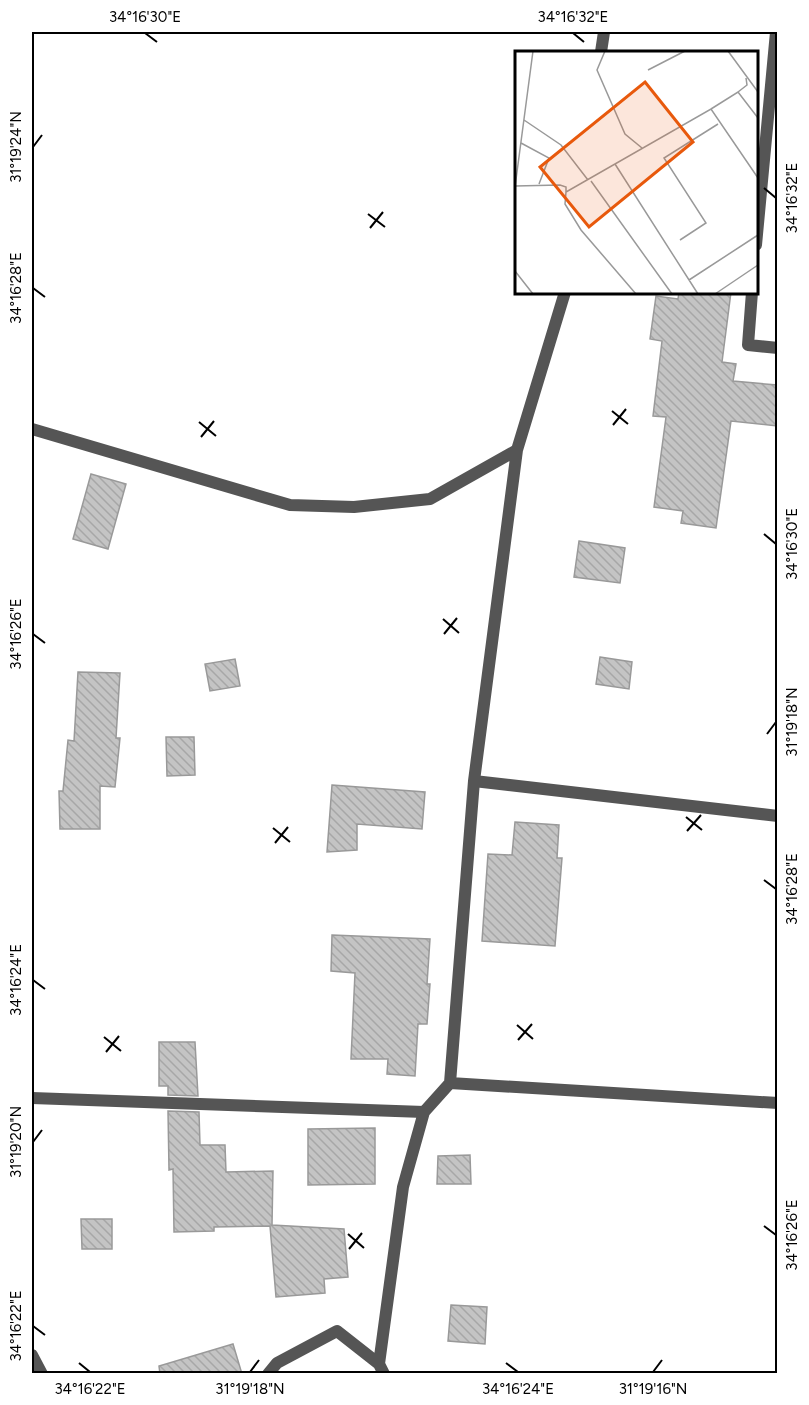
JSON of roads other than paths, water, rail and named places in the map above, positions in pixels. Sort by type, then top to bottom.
[{"type":"street","points":[[601,51],[604,32]]},
{"type":"street","points":[[758,224],[776,32]]},
{"type":"street","points":[[382,1369],[404,1187],[424,1112],[450,1083],[474,781],[517,450],[565,294]]},
{"type":"street","points":[[752,294],[748,345],[777,348]]},
{"type":"street","points":[[32,429],[291,505],[354,507],[430,499],[517,450]]},
{"type":"street","points":[[474,781],[777,816]]},
{"type":"street","points":[[450,1083],[777,1103]]},
{"type":"street","points":[[32,1098],[424,1112]]},
{"type":"street","points":[[267,1374],[277,1363],[337,1331],[382,1369]]},
{"type":"street","points":[[32,1355],[42,1374]]}]
